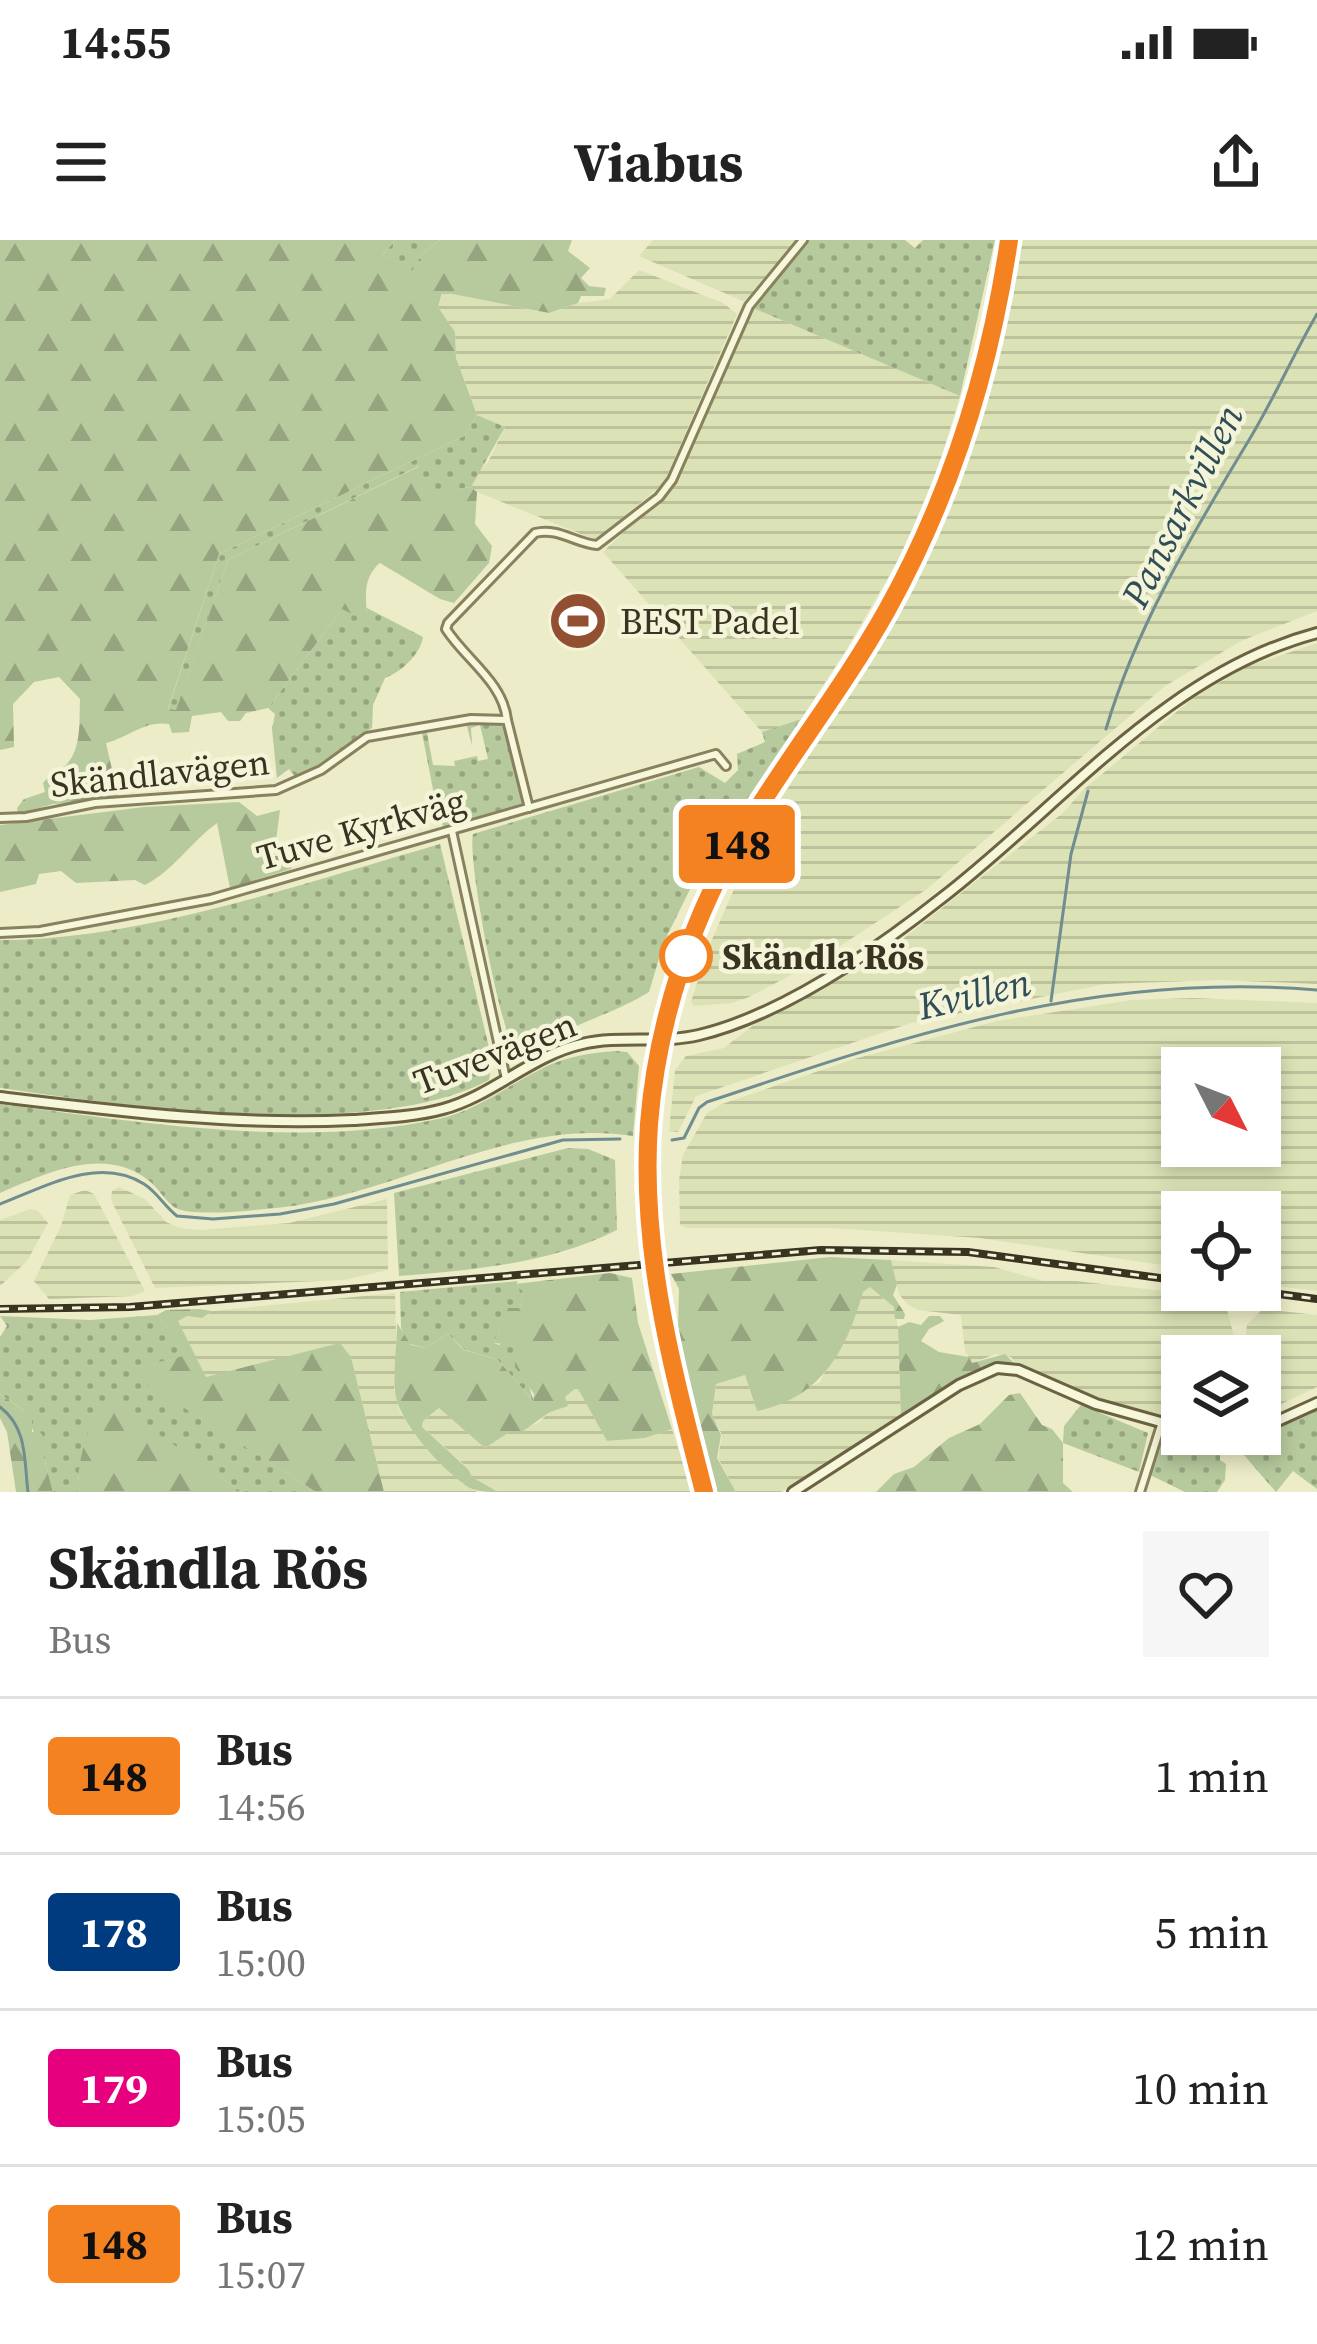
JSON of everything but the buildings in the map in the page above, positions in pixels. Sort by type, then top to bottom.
[{"type":"highway","points":[[704,1492],[658,1306],[650,1235],[649,1123],[663,1039],[686,956],[721,874],[746,826],[857,661],[923,538],[978,388],[1009,240]]},
{"type":"main road","name":"Tuvevägen","points":[[0,1097],[220,1120],[325,1121],[441,1110],[575,1045],[699,1035],[748,1017],[849,962],[954,888],[1184,694],[1246,659],[1317,632]]},
{"type":"main road","points":[[793,1492],[959,1385],[997,1369],[1018,1370],[1096,1404],[1161,1422]]},
{"type":"main road","points":[[1281,1419],[1317,1403]]},
{"type":"street","points":[[529,808],[498,691],[454,640],[446,629],[448,623],[535,533],[554,531],[598,545],[659,497],[672,480],[749,306],[803,240]]},
{"type":"street","name":"Skändlavägen","points":[[0,818],[94,803],[276,790],[321,770],[367,737],[471,718],[507,720]]},
{"type":"street","name":"Tuve Kyrkväg","points":[[0,933],[40,931],[169,909],[304,875],[716,754],[727,766]]},
{"type":"street","points":[[452,831],[507,1080]]},
{"type":"street","points":[[1140,1492],[1161,1425]]},
{"type":"green space","points":[[0,240],[395,240],[383,255],[412,271],[422,254],[440,240],[572,240],[568,251],[590,268],[581,278],[589,286],[606,288],[604,296],[581,296],[578,303],[549,313],[442,292],[438,307],[455,332],[456,358],[477,415],[464,436],[219,554],[168,709],[176,710],[228,560],[420,466],[422,493],[471,487],[477,492],[475,524],[492,546],[489,563],[454,603],[380,563],[368,580],[367,613],[362,619],[342,609],[268,708],[246,713],[240,721],[228,721],[221,712],[192,716],[189,732],[172,733],[169,724],[152,724],[106,743],[119,800],[53,804],[18,814],[24,799],[45,792],[43,783],[75,751],[80,699],[59,677],[34,682],[13,704],[14,747],[0,750]]},
{"type":"green space","points":[[395,240],[440,240],[422,254],[412,272],[383,255]]},
{"type":"green space","points":[[653,240],[797,240],[745,302],[639,256]]},
{"type":"green space","points":[[808,240],[905,240],[915,248],[923,240],[995,240],[960,396],[753,308]]},
{"type":"green space","points":[[1021,240],[1317,240],[1317,611],[1243,640],[1165,686],[927,889],[814,963],[749,997],[694,1006],[691,1002],[710,944],[757,837],[882,640],[927,558],[991,386]]},
{"type":"green space","points":[[639,270],[723,303],[737,314],[664,483],[596,540],[477,492],[471,487],[477,473],[488,462],[505,427],[477,415],[456,358],[455,332],[438,307],[442,292],[549,313],[610,299]]},
{"type":"green space","points":[[753,308],[960,396],[937,471],[900,557],[845,652],[801,719],[762,732],[603,552],[676,482]]},
{"type":"green space","points":[[477,415],[505,427],[471,487],[422,494],[419,466],[228,560],[176,711],[168,710],[219,554],[464,436]]},
{"type":"green space","points":[[367,608],[423,637],[418,650],[385,678],[373,705],[372,728],[297,779],[289,769],[277,778],[275,714],[268,708],[342,609],[367,613]]},
{"type":"green space","points":[[1317,643],[1317,984],[1220,980],[1106,984],[911,1023],[696,1096],[678,1132],[669,1131],[675,1070],[686,1056],[724,1048],[755,1024],[894,946],[1064,812],[1083,790],[1192,699],[1246,667]]},
{"type":"green space","points":[[801,719],[700,869],[664,942],[649,992],[553,1037],[524,1057],[516,1055],[487,946],[473,834],[699,767],[725,783],[738,770],[737,754],[765,742],[762,732]]},
{"type":"green space","points":[[471,721],[499,722],[504,728],[523,802],[445,828],[439,820],[422,733],[427,733],[433,765],[455,766],[454,761],[477,756],[478,761],[488,759],[480,725],[471,728],[472,746],[467,726]]},
{"type":"green space","points":[[239,802],[257,816],[280,810],[274,856],[294,856],[291,869],[230,888],[217,823],[145,885],[135,880],[76,883],[61,871],[39,874],[36,884],[0,892],[0,825],[144,807]]},
{"type":"green space","points":[[440,844],[492,1060],[489,1080],[440,1099],[382,1110],[318,1114],[181,1110],[0,1088],[0,940],[165,920]]},
{"type":"green space","points":[[1132,1000],[1317,1003],[1317,1291],[1281,1287],[1281,1191],[1161,1191],[1161,1265],[980,1238],[680,1225],[683,1155],[707,1113],[854,1059],[997,1021]]},
{"type":"green space","points":[[627,1052],[639,1066],[633,1136],[586,1133],[540,1138],[358,1191],[245,1211],[181,1210],[148,1180],[112,1165],[74,1166],[0,1193],[0,1104],[219,1130],[386,1128],[453,1115],[554,1063]]},
{"type":"green space","points":[[568,1148],[588,1149],[615,1160],[617,1230],[538,1258],[399,1276],[394,1193]]},
{"type":"green space","points":[[119,1187],[145,1199],[166,1222],[200,1230],[289,1223],[387,1199],[388,1270],[344,1280],[155,1288],[111,1200],[112,1191]]},
{"type":"green space","points":[[85,1190],[94,1194],[145,1291],[133,1296],[49,1299],[34,1281],[61,1226],[70,1195]]},
{"type":"green space","points":[[30,1209],[48,1223],[27,1261],[0,1286],[0,1220]]},
{"type":"green space","points":[[830,1257],[891,1260],[897,1285],[893,1295],[904,1319],[895,1319],[894,1307],[870,1287],[863,1292],[848,1334],[828,1369],[798,1395],[757,1411],[745,1375],[716,1384],[712,1414],[721,1435],[717,1458],[736,1492],[714,1492],[682,1388],[688,1376],[678,1328],[679,1289],[671,1274]]},
{"type":"green space","points":[[891,1260],[994,1267],[1043,1281],[1161,1291],[1161,1311],[1227,1311],[1234,1335],[1161,1335],[1161,1419],[1115,1408],[1018,1367],[1011,1357],[996,1354],[972,1363],[965,1351],[961,1315],[918,1310],[899,1294]]},
{"type":"green space","points":[[610,1273],[632,1278],[638,1323],[672,1429],[645,1438],[607,1441],[577,1387],[565,1397],[568,1406],[485,1448],[439,1408],[422,1427],[472,1477],[498,1492],[470,1488],[424,1445],[404,1417],[395,1384],[397,1323],[411,1345],[425,1348],[448,1334],[464,1350],[498,1360],[533,1401],[534,1394],[515,1367],[514,1332],[504,1344],[494,1343],[508,1308],[520,1308],[523,1291],[515,1284]]},
{"type":"green space","points":[[518,1281],[523,1291],[520,1309],[508,1309],[494,1343],[499,1345],[515,1331],[534,1402],[498,1360],[465,1350],[448,1334],[425,1348],[406,1343],[400,1292]]},
{"type":"green space","points":[[870,1287],[894,1307],[901,1419],[781,1492],[736,1492],[718,1458],[722,1435],[712,1414],[716,1383],[745,1375],[757,1411],[820,1382],[863,1292]]},
{"type":"green space","points":[[395,1293],[394,1389],[400,1412],[428,1449],[477,1492],[384,1492],[351,1357],[206,1377],[177,1320],[202,1318],[212,1311]]},
{"type":"green space","points":[[166,1310],[212,1311],[202,1318],[187,1316],[178,1321],[206,1377],[340,1343],[351,1357],[384,1492],[316,1492],[134,1376],[144,1366],[187,1355],[157,1315]]},
{"type":"green space","points":[[1261,1311],[1317,1315],[1317,1387],[1281,1404],[1281,1335],[1246,1335],[1247,1324]]},
{"type":"green space","points":[[157,1315],[188,1355],[145,1366],[135,1376],[316,1492],[242,1492],[109,1401],[78,1477],[78,1492],[53,1492],[25,1411],[0,1394],[0,1337],[7,1326],[0,1316],[90,1320]]},
{"type":"green space","points":[[929,1316],[944,1321],[929,1329],[921,1341],[939,1352],[969,1357],[972,1363],[1005,1354],[1018,1367],[971,1375],[901,1419],[898,1327],[909,1322],[921,1325]]},
{"type":"green space","points":[[577,1386],[607,1441],[645,1438],[672,1429],[692,1492],[498,1492],[471,1477],[468,1468],[422,1427],[440,1408],[485,1448],[511,1431],[538,1423]]},
{"type":"green space","points":[[1020,1393],[1042,1425],[1063,1443],[1063,1483],[1073,1492],[876,1492],[894,1474],[914,1467],[949,1438],[980,1424],[1009,1395]]},
{"type":"green space","points":[[0,1394],[32,1416],[32,1432],[40,1432],[48,1443],[43,1454],[53,1492],[16,1492],[7,1432],[0,1418]]},
{"type":"green space","points":[[109,1400],[242,1492],[78,1492],[85,1442]]},
{"type":"green space","points":[[1081,1405],[1148,1433],[1139,1472],[1063,1443],[1064,1426]]},
{"type":"green space","points":[[1317,1410],[1317,1489],[1293,1471],[1276,1492],[1244,1455],[1281,1455],[1281,1425]]},
{"type":"green space","points":[[1161,1446],[1161,1455],[1220,1455],[1226,1464],[1225,1480],[1217,1492],[1185,1492],[1150,1475]]},
{"type":"waterway","name":"Pansarkvillen","points":[[1106,729],[1133,654],[1167,582],[1317,314]]},
{"type":"waterway","name":"Pansarkvillen","points":[[1051,1001],[1071,854],[1088,791]]},
{"type":"waterway","name":"Kvillen","points":[[672,1140],[684,1138],[707,1102],[857,1053],[1006,1013],[1158,990],[1317,990]]},
{"type":"waterway","name":"Kvillen","points":[[0,1204],[71,1177],[108,1173],[144,1184],[177,1216],[213,1219],[280,1214],[334,1204],[563,1140],[620,1139]]},
{"type":"waterway","points":[[0,1407],[20,1435],[28,1492]]},
{"type":"railway","points":[[0,1309],[130,1307],[821,1250],[968,1252],[1161,1278]]},
{"type":"railway","points":[[1281,1294],[1317,1299]]},
{"type":"bus line","name":"148","points":[[704,1492],[668,1359],[650,1235],[649,1123],[667,1021],[704,908],[732,851],[849,675],[923,538],[978,388],[1009,240]]},
{"type":"place","name":"BEST Padel","points":[[578,621]]},
{"type":"place","name":"Skändla Rös","points":[[686,956]]}]
